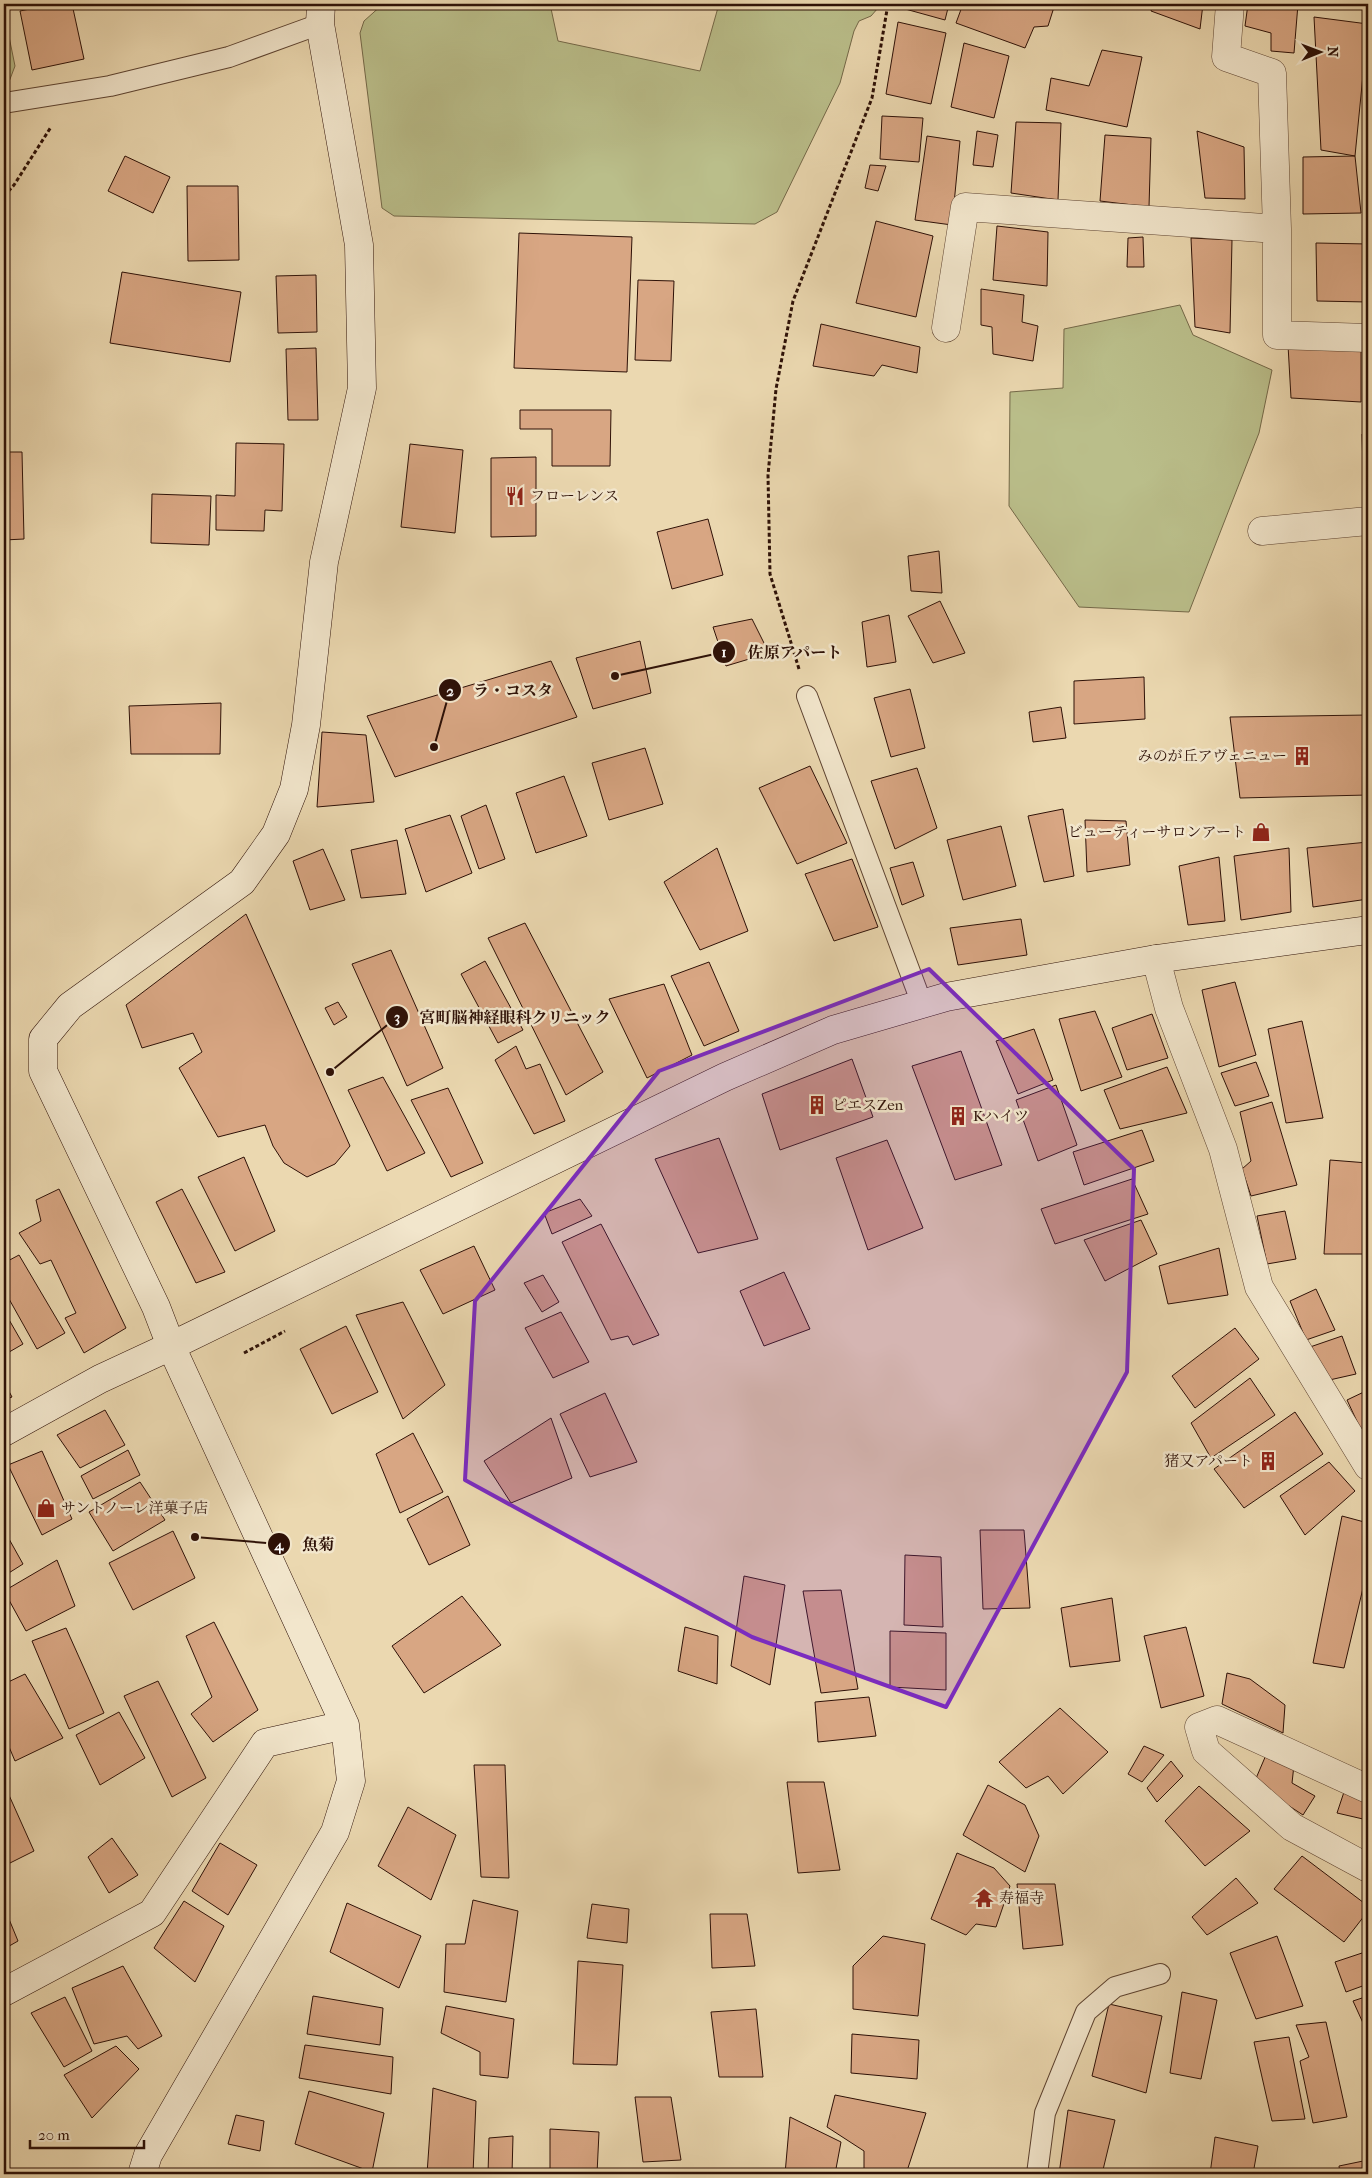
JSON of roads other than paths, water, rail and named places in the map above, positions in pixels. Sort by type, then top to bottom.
[{"type":"street","points":[[1230,4],[1226,58],[1272,73],[1277,229],[1277,335],[1368,338]]},
{"type":"street","points":[[142,2174],[148,2155],[335,1832],[352,1781],[345,1725],[171,1346],[156,1307],[43,1071],[43,1039],[70,1006],[242,882],[276,834],[294,789],[306,725],[324,562],[362,388],[360,245],[320,14]]},
{"type":"street","points":[[946,328],[965,207],[1277,229]]},
{"type":"street","points":[[1262,531],[1368,521]]},
{"type":"street","points":[[4,1432],[100,1379],[725,1077],[833,1030],[946,997],[1156,959],[1368,930]]},
{"type":"street","points":[[1156,959],[1169,1008],[1223,1149],[1258,1286],[1368,1466]]},
{"type":"street","points":[[1368,1789],[1217,1720],[1199,1727],[1206,1751],[1292,1827],[1368,1868]]},
{"type":"street","points":[[4,1992],[152,1913],[265,1743],[345,1725]]},
{"type":"lane","points":[[4,104],[110,86],[230,57],[320,14]]},
{"type":"lane","points":[[807,696],[922,1004]]},
{"type":"lane","points":[[1037,2174],[1045,2113],[1086,2012],[1115,1987],[1160,1974]]},
{"type":"place","name":"フローレンス","points":[[515,496]]},
{"type":"place","name":"佐原アパート","points":[[615,676]]},
{"type":"place","name":"ラ・コスタ","points":[[434,747]]},
{"type":"place","name":"みのが丘アヴェニュー","points":[[1302,756]]},
{"type":"place","name":"ビューティーサロンアート","points":[[1261,832]]},
{"type":"place","name":"宮町脳神経眼科クリニック","points":[[330,1072]]},
{"type":"place","name":"ピエスZen","points":[[817,1105]]},
{"type":"place","name":"Kハイツ","points":[[958,1116]]},
{"type":"place","name":"猪又アパート","points":[[1268,1461]]},
{"type":"place","name":"サントノーレ洋菓子店","points":[[46,1508]]},
{"type":"place","name":"魚菊","points":[[195,1537]]},
{"type":"place","name":"寿福寺","points":[[984,1898]]}]
